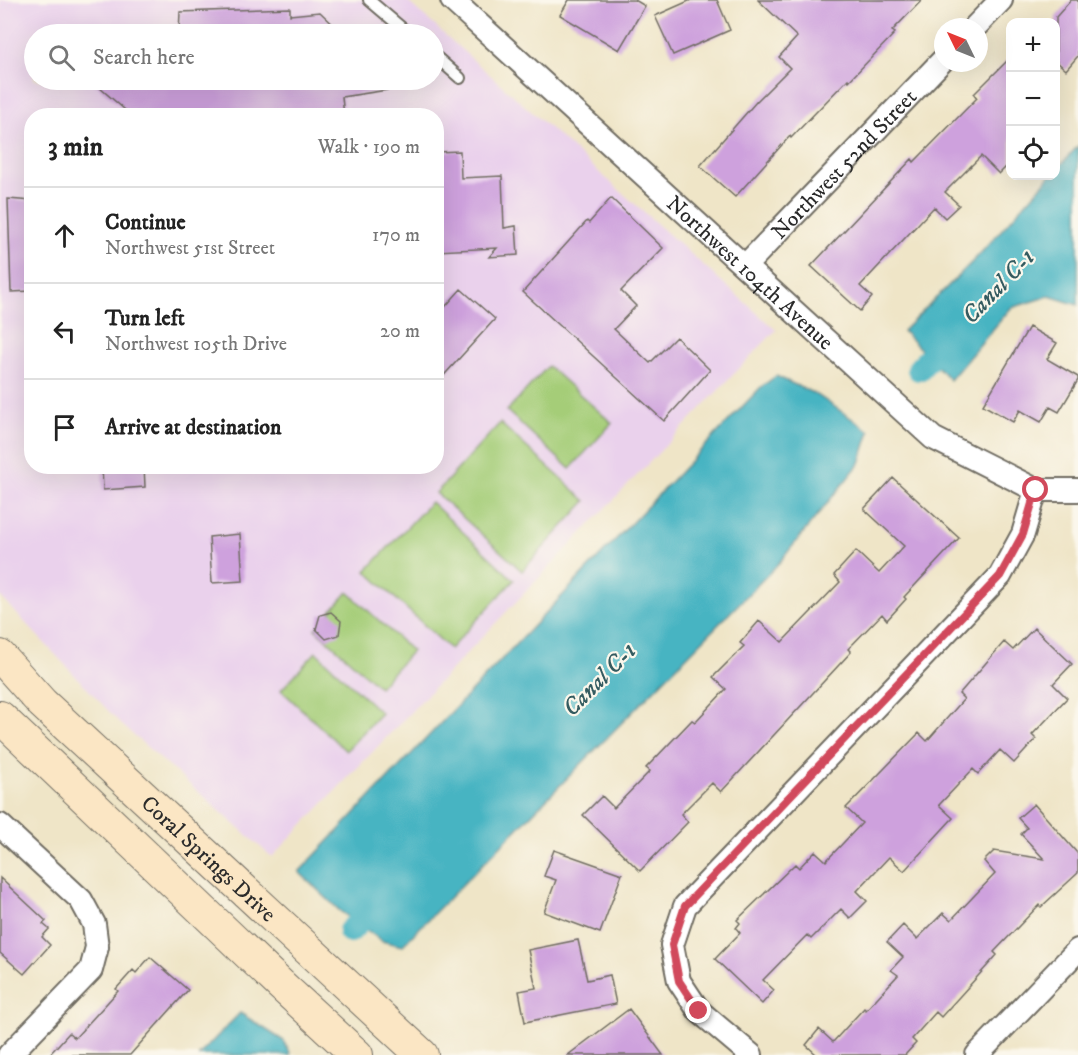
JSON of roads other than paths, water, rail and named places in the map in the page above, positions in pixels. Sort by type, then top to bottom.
[{"type":"main road","name":"Coral Springs Drive","points":[[0,656],[51,711],[422,1055]]},
{"type":"main road","name":"Coral Springs Drive","points":[[0,717],[357,1055]]},
{"type":"street","name":"Northwest 104th Avenue","points":[[452,0],[933,438],[1036,490],[1078,490]]},
{"type":"street","points":[[984,18],[1001,0]]},
{"type":"street","name":"Northwest 52nd Street","points":[[745,266],[934,69]]},
{"type":"street","points":[[751,1055],[699,1011],[679,981],[672,945],[685,906],[1000,576],[1023,534],[1036,490]]},
{"type":"street","points":[[0,825],[81,900],[94,924],[97,947],[91,970],[9,1055]]},
{"type":"street","points":[[976,1055],[1078,950]]},
{"type":"lane","points":[[369,0],[397,24]]},
{"type":"lane","points":[[444,64],[460,78]]},
{"type":"water","points":[[1078,146],[1078,305],[1049,296],[1011,308],[950,380],[903,331],[979,255],[1046,180],[1060,180],[1060,166]]},
{"type":"water","points":[[776,376],[817,395],[870,431],[860,463],[778,564],[402,946],[382,941],[340,911],[299,872],[761,387]]},
{"type":"water","points":[[240,1013],[284,1041],[291,1055],[199,1055]]},
{"type":"waterway","name":"Canal C-1","points":[[919,369],[952,334]]},
{"type":"waterway","name":"Canal C-1","points":[[350,931],[380,901]]}]
